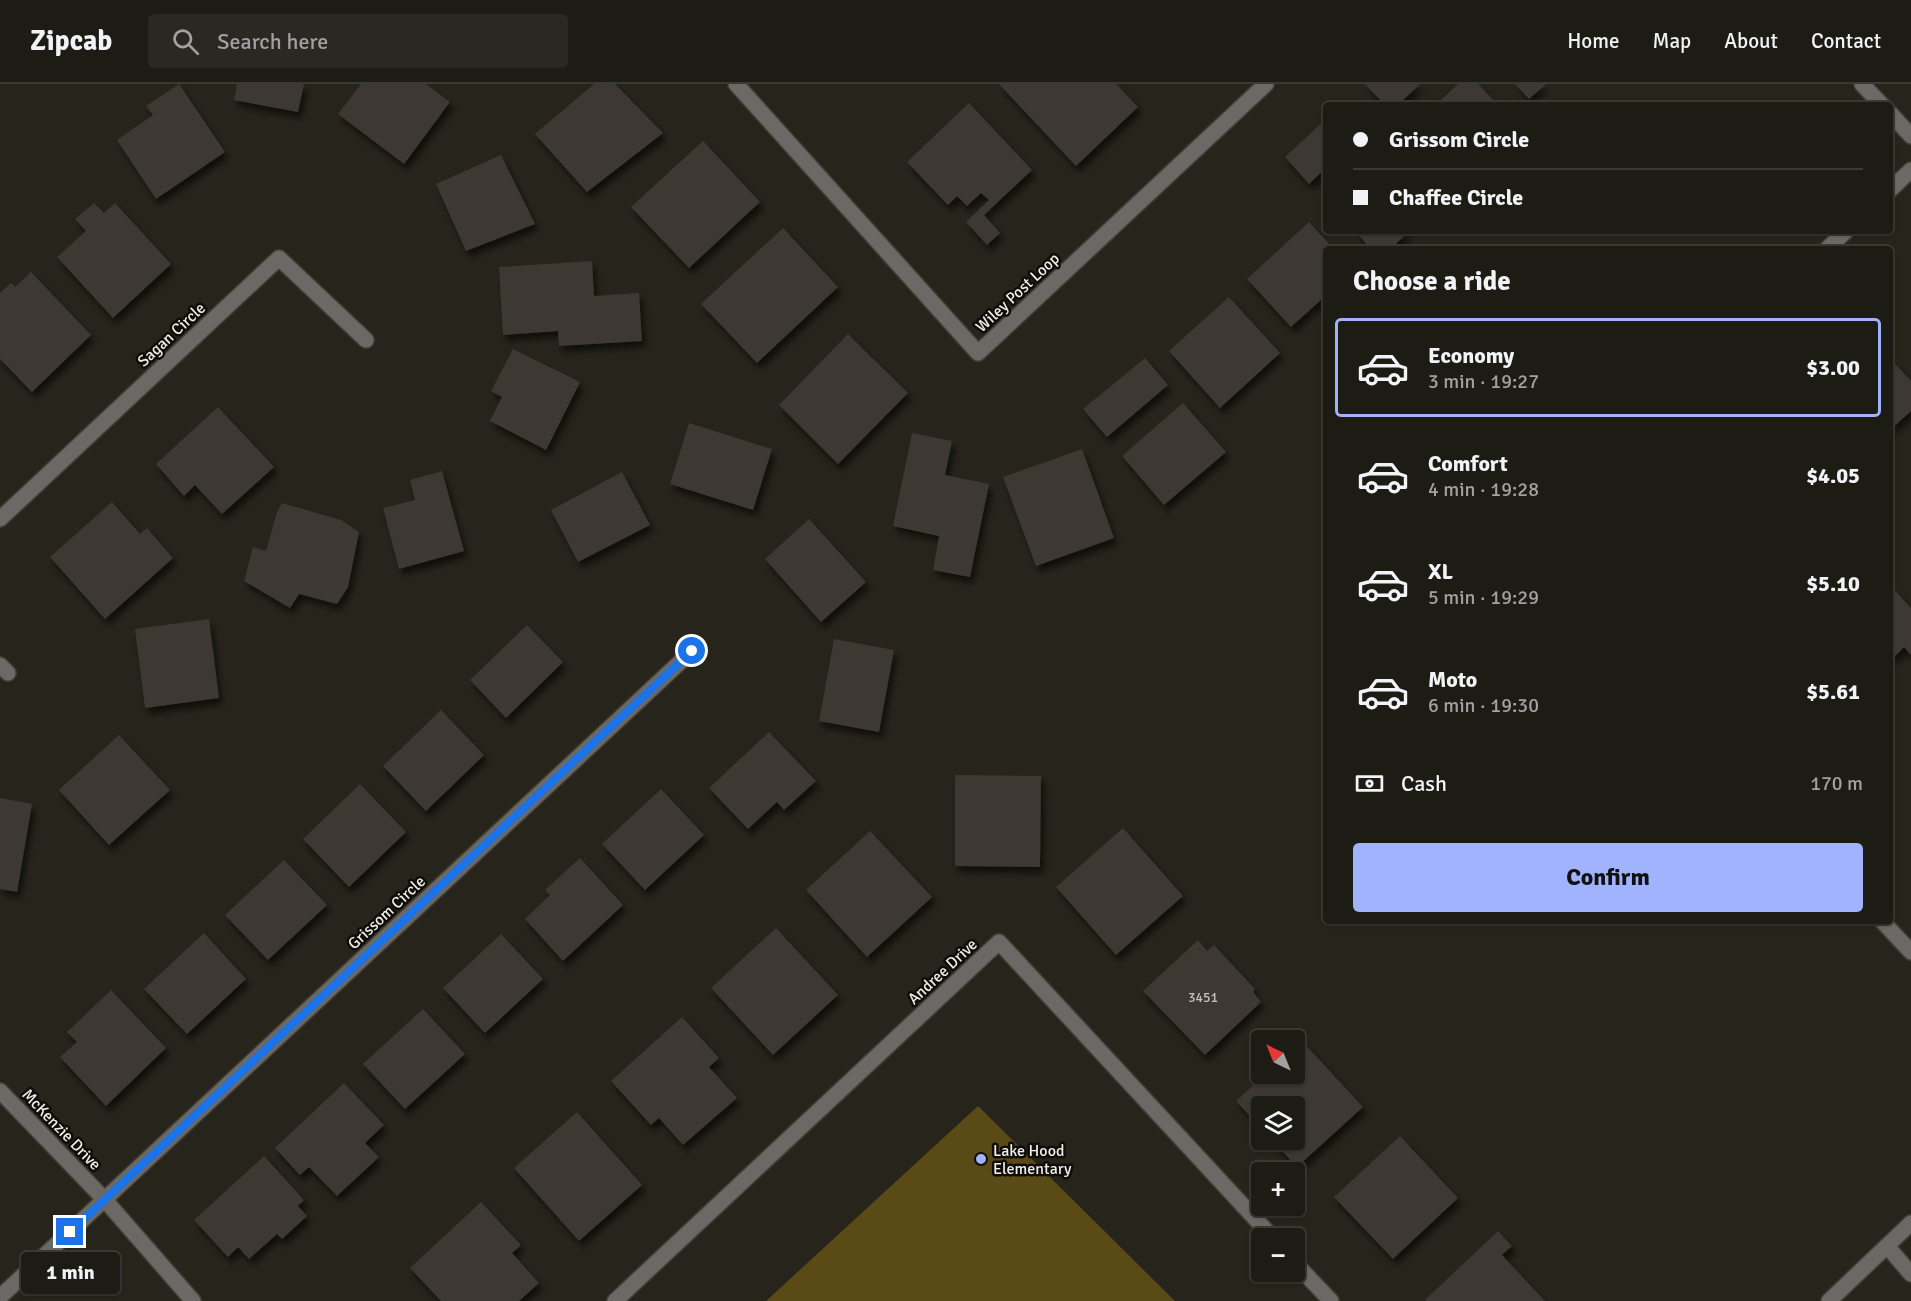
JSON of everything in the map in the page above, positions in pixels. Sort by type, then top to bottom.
[{"type":"street","name":"Wiley Post Loop","points":[[736,84],[978,353],[1266,84]]},
{"type":"street","points":[[1862,84],[1879,102]]},
{"type":"street","points":[[1893,116],[1911,136]]},
{"type":"street","points":[[1893,187],[1911,170]]},
{"type":"street","points":[[1830,246],[1843,234]]},
{"type":"street","name":"Sagan Circle","points":[[0,519],[279,258],[366,340]]},
{"type":"street","name":"Grissom Circle","points":[[0,1297],[692,651]]},
{"type":"street","points":[[1885,924],[1911,952]]},
{"type":"street","name":"Andree Drive","points":[[615,1301],[999,942],[1264,1228]]},
{"type":"street","name":"McKenzie Drive","points":[[0,1091],[105,1200],[192,1301]]},
{"type":"street","points":[[1829,1301],[1911,1223]]},
{"type":"street","points":[[1887,1245],[1911,1274]]},
{"type":"street","points":[[1305,1274],[1331,1301]]},
{"type":"shaded area","points":[[978,1106],[1175,1301],[766,1301]]},
{"type":"building","points":[[179,84],[225,152],[156,199],[117,140],[153,115],[146,106]]},
{"type":"building","points":[[237,84],[304,84],[298,112],[234,100]]},
{"type":"building","points":[[361,84],[426,84],[450,102],[404,164],[338,114]]},
{"type":"building","points":[[594,84],[615,84],[663,133],[587,192],[535,134]]},
{"type":"building","points":[[999,84],[1116,84],[1138,107],[1076,166]]},
{"type":"building","points":[[1365,84],[1420,84],[1401,102],[1382,102]]},
{"type":"building","points":[[1458,84],[1478,84],[1495,102],[1439,102]]},
{"type":"building","points":[[1515,84],[1546,84],[1529,99]]},
{"type":"building","points":[[969,103],[1032,170],[984,215],[1000,233],[987,245],[966,222],[989,200],[981,193],[967,206],[957,196],[948,205],[907,162]]},
{"type":"building","points":[[1323,122],[1323,171],[1309,184],[1285,157]]},
{"type":"building","points":[[703,141],[760,202],[689,268],[631,207]]},
{"type":"building","points":[[501,155],[535,224],[466,251],[436,184]]},
{"type":"building","points":[[94,203],[104,213],[115,203],[171,264],[113,318],[57,257],[86,231],[75,219]]},
{"type":"building","points":[[1309,222],[1331,246],[1323,246],[1323,302],[1321,300],[1291,327],[1247,279]]},
{"type":"building","points":[[783,228],[838,287],[757,363],[701,304]]},
{"type":"building","points":[[1358,234],[1407,234],[1393,246],[1368,246]]},
{"type":"building","points":[[592,261],[594,296],[639,293],[642,341],[559,346],[558,331],[503,335],[499,267]]},
{"type":"building","points":[[31,272],[91,335],[32,392],[0,359],[0,293],[11,283],[15,287]]},
{"type":"building","points":[[1229,297],[1280,353],[1220,408],[1169,351]]},
{"type":"building","points":[[848,334],[908,393],[838,464],[779,405]]},
{"type":"building","points":[[513,349],[580,382],[546,450],[490,421],[502,397],[491,391]]},
{"type":"building","points":[[1145,358],[1168,385],[1107,437],[1083,409]]},
{"type":"building","points":[[1893,361],[1911,381],[1911,411],[1893,427]]},
{"type":"building","points":[[1183,403],[1226,452],[1164,505],[1122,456]]},
{"type":"building","points":[[218,407],[274,467],[222,514],[195,485],[184,496],[156,464]]},
{"type":"building","points":[[689,423],[772,449],[753,510],[670,484]]},
{"type":"building","points":[[912,433],[952,441],[945,475],[989,484],[970,577],[933,570],[939,536],[893,526]]},
{"type":"building","points":[[1082,449],[1114,538],[1036,566],[1003,477]]},
{"type":"building","points":[[442,471],[464,551],[399,569],[383,508],[415,500],[410,480]]},
{"type":"building","points":[[622,472],[650,525],[578,562],[551,510]]},
{"type":"building","points":[[112,502],[140,534],[147,528],[173,558],[105,619],[50,557]]},
{"type":"building","points":[[282,503],[341,520],[359,532],[348,587],[337,604],[299,594],[290,608],[244,581],[253,547],[266,551],[277,512]]},
{"type":"building","points":[[809,519],[866,582],[821,622],[765,559]]},
{"type":"building","points":[[1893,588],[1911,608],[1911,655],[1904,647],[1893,658]]},
{"type":"building","points":[[209,619],[219,698],[145,708],[135,629]]},
{"type":"building","points":[[527,625],[563,662],[506,718],[470,680]]},
{"type":"building","points":[[834,639],[894,650],[879,732],[819,721]]},
{"type":"building","points":[[441,710],[484,755],[426,811],[383,766]]},
{"type":"building","points":[[769,732],[816,781],[784,810],[777,802],[748,829],[709,788]]},
{"type":"building","points":[[119,735],[170,790],[109,845],[59,790]]},
{"type":"building","points":[[955,775],[1041,776],[1040,867],[955,866]]},
{"type":"building","points":[[360,784],[406,832],[349,887],[303,839]]},
{"type":"building","points":[[661,789],[704,835],[645,890],[602,844]]},
{"type":"building","points":[[0,798],[32,804],[17,892],[0,889]]},
{"type":"building","points":[[1123,828],[1183,896],[1116,955],[1056,887]]},
{"type":"building","points":[[870,831],[932,897],[867,957],[806,890]]},
{"type":"building","points":[[580,858],[623,905],[563,961],[525,919],[550,895],[545,890]]},
{"type":"building","points":[[284,860],[327,905],[268,960],[225,915]]},
{"type":"building","points":[[776,928],[838,995],[773,1055],[711,988]]},
{"type":"building","points":[[204,933],[246,979],[187,1034],[144,989]]},
{"type":"building","points":[[501,934],[543,979],[485,1033],[443,988]]},
{"type":"building","points":[[1198,940],[1207,951],[1214,945],[1255,989],[1253,992],[1261,1002],[1205,1055],[1143,991]]},
{"type":"building","points":[[111,990],[166,1048],[106,1106],[60,1057],[77,1042],[67,1032]]},
{"type":"building","points":[[423,1009],[465,1054],[405,1109],[363,1064]]},
{"type":"building","points":[[682,1017],[719,1058],[709,1067],[737,1098],[683,1145],[659,1118],[651,1125],[611,1081]]},
{"type":"building","points":[[1305,1044],[1363,1107],[1302,1162],[1292,1162],[1281,1150],[1305,1150],[1305,1096],[1251,1096],[1251,1117],[1236,1101],[1255,1084],[1305,1084]]},
{"type":"building","points":[[344,1083],[384,1125],[365,1143],[379,1157],[337,1196],[309,1167],[300,1175],[275,1148]]},
{"type":"building","points":[[577,1112],[642,1185],[579,1241],[514,1168]]},
{"type":"building","points":[[1400,1136],[1458,1198],[1393,1259],[1334,1197]]},
{"type":"building","points":[[264,1156],[304,1200],[298,1206],[307,1216],[282,1239],[277,1234],[249,1259],[238,1247],[228,1257],[194,1220]]},
{"type":"building","points":[[481,1202],[521,1245],[512,1253],[539,1283],[519,1301],[441,1301],[410,1268]]},
{"type":"building","points":[[1498,1231],[1512,1246],[1502,1255],[1545,1301],[1425,1300]]},
{"type":"place","name":"Lake Hood Elementary","points":[[981,1159]]},
{"type":"route","points":[[70,1232],[692,651]]}]
